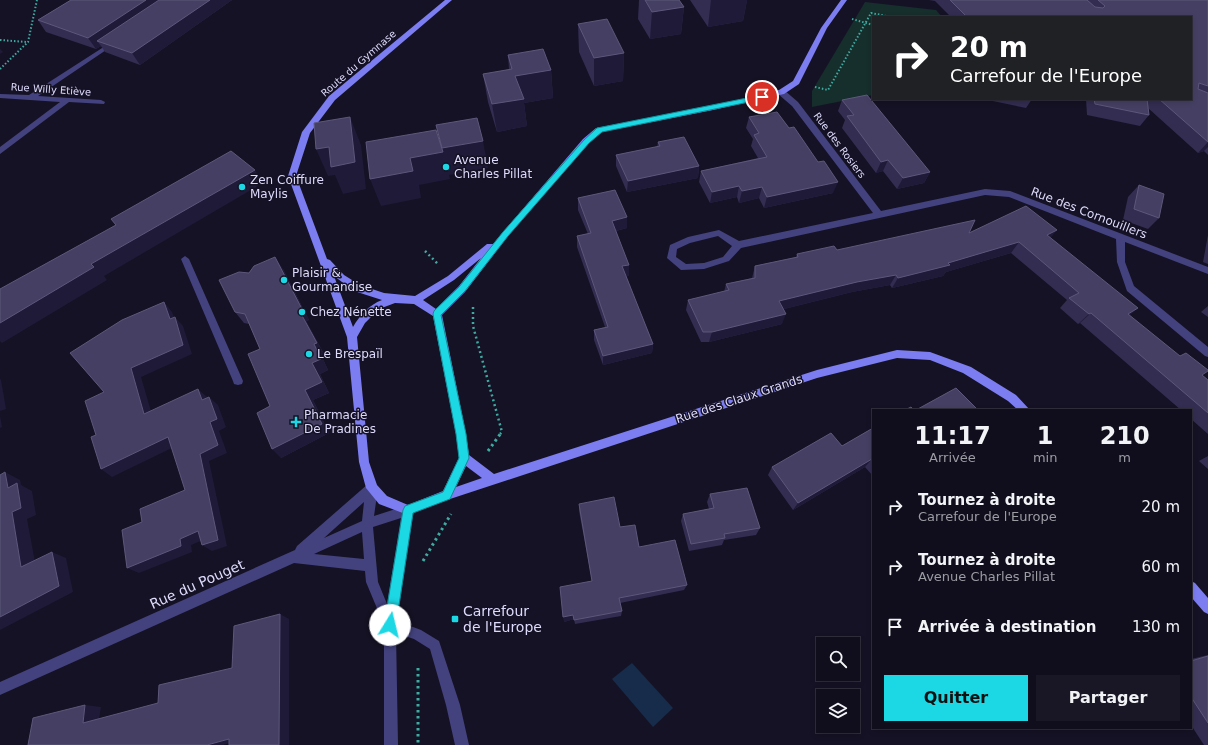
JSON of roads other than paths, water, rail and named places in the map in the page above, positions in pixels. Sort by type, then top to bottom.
[{"type":"street","name":"Route du Gymnase","points":[[352,337],[292,176],[306,132],[332,98],[449,0]]},
{"type":"street","points":[[437,314],[462,289],[505,234],[586,141],[599,130],[713,108],[781,92],[796,82],[824,28],[844,0]]},
{"type":"street","points":[[30,98],[121,37]]},
{"type":"street","name":"Rue des Rosiers","points":[[781,92],[795,104],[879,214]]},
{"type":"street","name":"Rue Willy Etiève","points":[[0,96],[101,102]]},
{"type":"street","points":[[0,151],[68,100]]},
{"type":"street","name":"Rue des Cornouillers","points":[[879,214],[986,192],[1010,194],[1208,271]]},
{"type":"street","points":[[738,244],[720,233],[688,240],[673,247],[671,258],[684,268],[704,266],[726,259],[738,244],[879,214]]},
{"type":"street","points":[[416,300],[451,278],[505,234]]},
{"type":"street","points":[[1120,238],[1121,262],[1130,288],[1208,353]]},
{"type":"street","points":[[320,252],[335,272],[355,288],[372,295],[395,299],[416,300],[437,314],[461,434],[464,458],[447,495],[408,510],[383,500],[372,488]]},
{"type":"street","points":[[185,259],[238,381]]},
{"type":"street","points":[[395,299],[376,306],[362,320],[352,337],[364,462],[372,488],[367,524],[372,582],[390,625],[417,634],[435,645],[453,705],[462,745]]},
{"type":"street","name":"Rue des Claux Grands","points":[[447,495],[817,374],[897,354],[930,356],[967,370],[1012,398],[1024,409]]},
{"type":"street","points":[[464,458],[493,480]]},
{"type":"street","points":[[294,557],[372,488]]},
{"type":"street","points":[[391,745],[390,625],[408,510]]},
{"type":"street","name":"Rue du Pouget","points":[[0,689],[367,524],[408,510]]},
{"type":"street","points":[[294,557],[370,566]]},
{"type":"street","points":[[1192,588],[1208,608]]},
{"type":"water","points":[[632,663],[673,708],[653,727],[612,679]]},
{"type":"place","name":"Avenue Charles Pillat","points":[[446,167]]},
{"type":"place","name":"Zen Coiffure Maylis","points":[[242,187]]},
{"type":"place","name":"Plaisir & Gourmandise","points":[[284,280]]},
{"type":"place","name":"Chez Nénette","points":[[302,312]]},
{"type":"place","name":"Le Brespaïl","points":[[309,354]]},
{"type":"place","name":"Pharmacie De Pradines","points":[[296,422]]},
{"type":"place","name":"Carrefour de l'Europe","points":[[455,619]]}]
